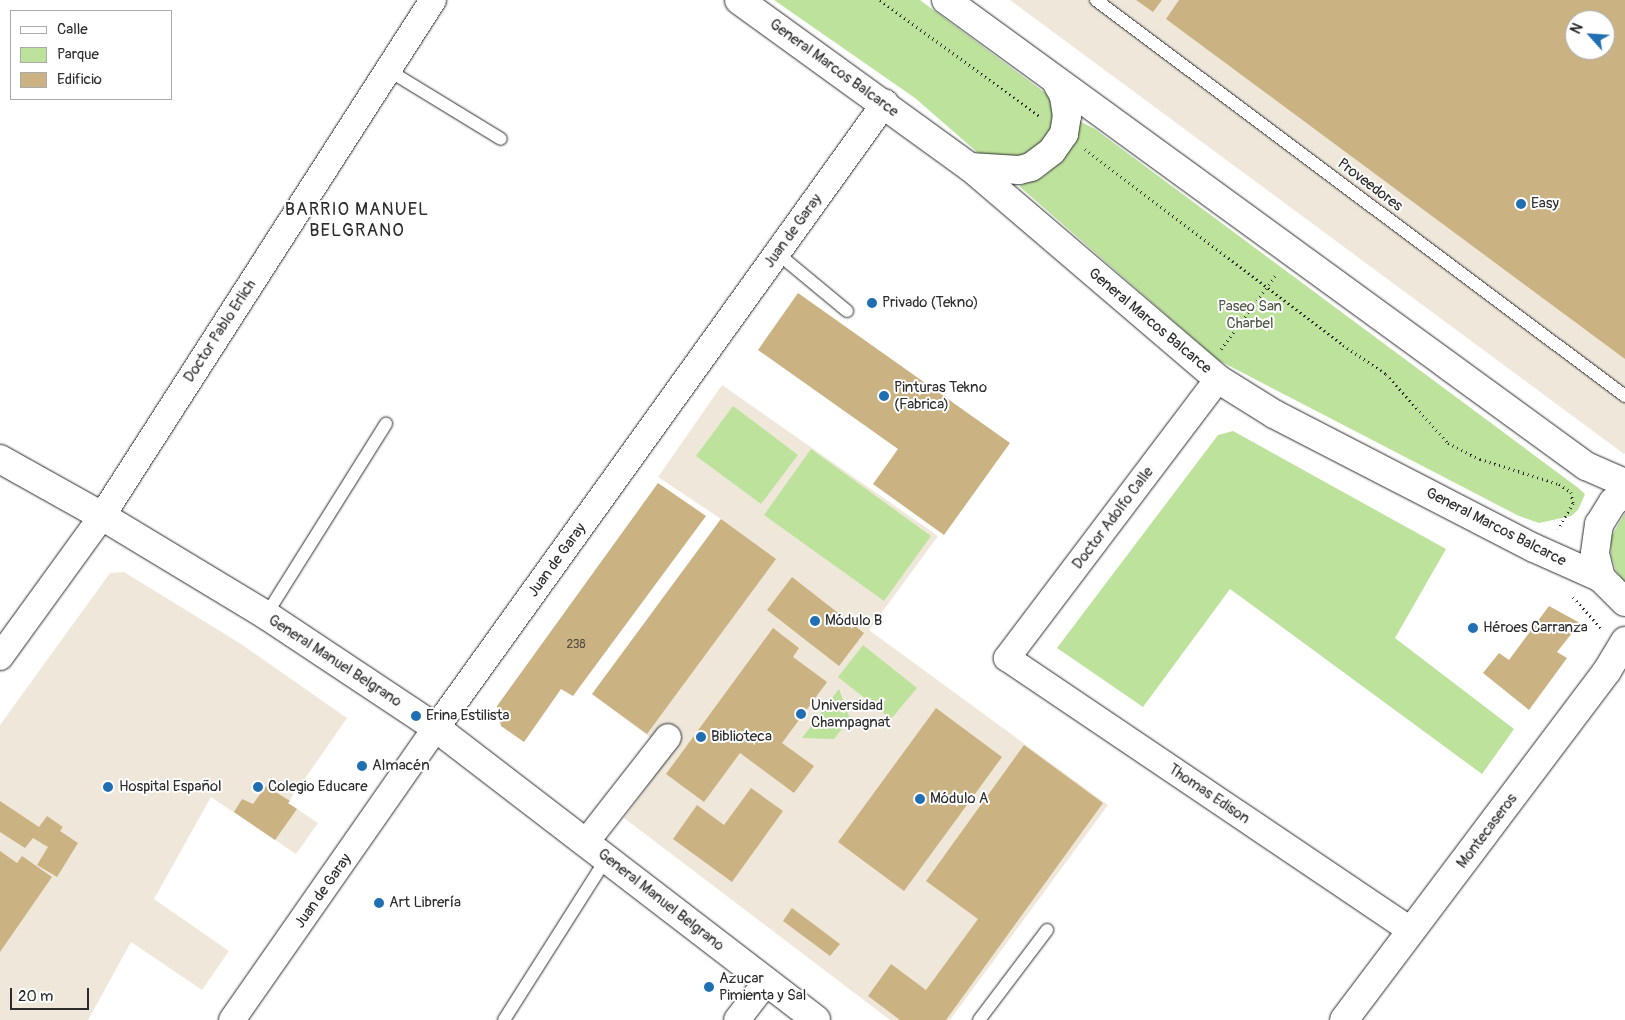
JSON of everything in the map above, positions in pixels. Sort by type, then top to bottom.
[{"type":"main road","name":"General Marcos Balcarce","points":[[739,0],[885,103],[970,167],[1212,374],[1274,414],[1544,553],[1601,578]]},
{"type":"main road","points":[[946,0],[1586,466],[1625,483]]},
{"type":"main road","points":[[970,167],[1019,170],[1031,167],[1052,151],[1064,134],[1067,105],[1055,80]]},
{"type":"main road","name":"General Manuel Belgrano","points":[[0,459],[102,516],[266,615],[436,728],[816,1020]]},
{"type":"main road","points":[[1625,493],[1613,502],[1599,524],[1595,554],[1601,578],[1625,602]]},
{"type":"main road","name":"Montecaseros","points":[[1344,1020],[1624,645]]},
{"type":"street","name":"Doctor Pablo Erlich","points":[[0,657],[102,516],[433,0]]},
{"type":"street","name":"Juan de Garay","points":[[232,1020],[436,728],[885,103]]},
{"type":"street","name":"Doctor Adolfo Calle","points":[[1007,658],[1212,374]]},
{"type":"street","name":"Thomas Edison","points":[[1007,658],[1411,931]]},
{"type":"street","points":[[597,850],[668,737]]},
{"type":"street","points":[[736,1020],[767,981]]},
{"type":"lane","name":"Proveedores","points":[[1096,0],[1625,396]]},
{"type":"lane","points":[[388,70],[501,138]]},
{"type":"lane","points":[[777,253],[847,311]]},
{"type":"lane","points":[[266,615],[386,424]]},
{"type":"lane","points":[[504,1020],[597,850]]},
{"type":"lane","points":[[979,1020],[1047,930]]},
{"type":"path","points":[[880,0],[1064,134],[1267,288],[1391,378],[1448,443],[1480,459],[1559,484],[1571,492],[1573,503],[1544,553]]},
{"type":"path","points":[[1212,374],[1267,288],[1293,252]]},
{"type":"path","points":[[1571,595],[1617,646],[1624,645]]},
{"type":"shaded area","name":"Easy","points":[[1010,0],[1625,0],[1624,454]]},
{"type":"shaded area","name":"Universidad Champagnat","points":[[722,385],[938,536],[869,630],[1108,805],[950,1020],[890,1020],[624,818],[671,753],[592,694],[721,519],[658,477]]},
{"type":"shaded area","name":"Hospital Español","points":[[124,572],[241,644],[347,718],[288,803],[318,823],[296,854],[211,797],[154,899],[229,951],[202,990],[131,942],[88,1020],[0,1020],[0,725],[110,573]]},
{"type":"green space","points":[[774,0],[920,0],[1048,95],[1058,106],[1056,132],[1020,160],[985,159],[915,98]]},
{"type":"green space","name":"Paseo San Charbel","points":[[1079,121],[1095,129],[1577,487],[1585,494],[1578,510],[1571,516],[1539,523],[1519,516],[1218,360],[1019,186],[1043,177],[1054,167],[1065,154]]},
{"type":"green space","points":[[733,406],[798,455],[761,504],[696,456]]},
{"type":"green space","points":[[1233,431],[1446,549],[1395,638],[1514,729],[1482,774],[1230,589],[1143,707],[1057,648],[1218,435]]},
{"type":"green space","points":[[811,449],[931,536],[884,601],[764,515]]},
{"type":"green space","points":[[1625,513],[1625,582],[1616,571],[1611,555],[1611,537]]},
{"type":"green space","points":[[863,645],[917,688],[891,719],[838,677]]},
{"type":"green space","points":[[839,689],[850,719],[834,739],[802,738]]},
{"type":"building","points":[[1136,0],[1162,0],[1153,12]]},
{"type":"building","name":"Easy","points":[[1179,0],[1625,0],[1625,359],[1166,19]]},
{"type":"building","name":"Pinturas Tekno (Fabrica)","points":[[798,293],[1010,443],[944,535],[873,484],[898,449],[758,350]]},
{"type":"building","points":[[658,483],[706,516],[573,696],[561,689],[524,742],[501,726],[497,706]]},
{"type":"building","points":[[721,519],[776,559],[647,734],[592,694]]},
{"type":"building","name":"Módulo B","points":[[792,577],[864,633],[839,666],[767,610]]},
{"type":"building","points":[[1549,606],[1580,623],[1557,652],[1567,658],[1529,710],[1483,673],[1499,653],[1509,660]]},
{"type":"building","points":[[773,628],[799,648],[793,657],[827,682],[782,743],[814,766],[794,793],[740,753],[704,802],[666,774]]},
{"type":"building","name":"Módulo A","points":[[936,708],[1002,757],[904,891],[838,842]]},
{"type":"building","points":[[1024,745],[1103,803],[946,1020],[900,1020],[868,996],[891,964],[926,990],[978,919],[926,881]]},
{"type":"building","points":[[266,786],[290,801],[288,803],[297,809],[275,840],[234,812],[242,799],[253,804]]},
{"type":"building","points":[[751,788],[783,811],[732,882],[673,839],[697,805],[724,825]]},
{"type":"building","points":[[0,801],[39,827],[47,816],[63,827],[60,831],[78,843],[57,877],[37,865],[48,847],[33,838],[25,848],[0,832]]},
{"type":"building","points":[[0,851],[17,863],[22,856],[52,877],[0,952]]},
{"type":"building","points":[[792,908],[840,944],[830,956],[783,921]]},
{"type":"place","name":"Easy","points":[[1521,204]]},
{"type":"place","name":"Privado (Tekno)","points":[[872,303]]},
{"type":"place","name":"Pinturas Tekno (Fabrica)","points":[[884,396]]},
{"type":"place","name":"Módulo B","points":[[815,621]]},
{"type":"place","name":"Héroes Carranza","points":[[1473,628]]},
{"type":"place","name":"Universidad Champagnat","points":[[801,714]]},
{"type":"place","name":"Erina Estilista","points":[[416,716]]},
{"type":"place","name":"Biblioteca","points":[[701,737]]},
{"type":"place","name":"Almacén","points":[[362,766]]},
{"type":"place","name":"Hospital Español","points":[[108,787]]},
{"type":"place","name":"Colegio Educare","points":[[258,787]]},
{"type":"place","name":"Módulo A","points":[[920,799]]},
{"type":"place","name":"Art Librería","points":[[379,903]]},
{"type":"place","name":"Azucar Pimienta y Sal","points":[[709,987]]},
{"type":"district","name":"BARRIO MANUEL BELGRANO","points":[[357,221]]}]
